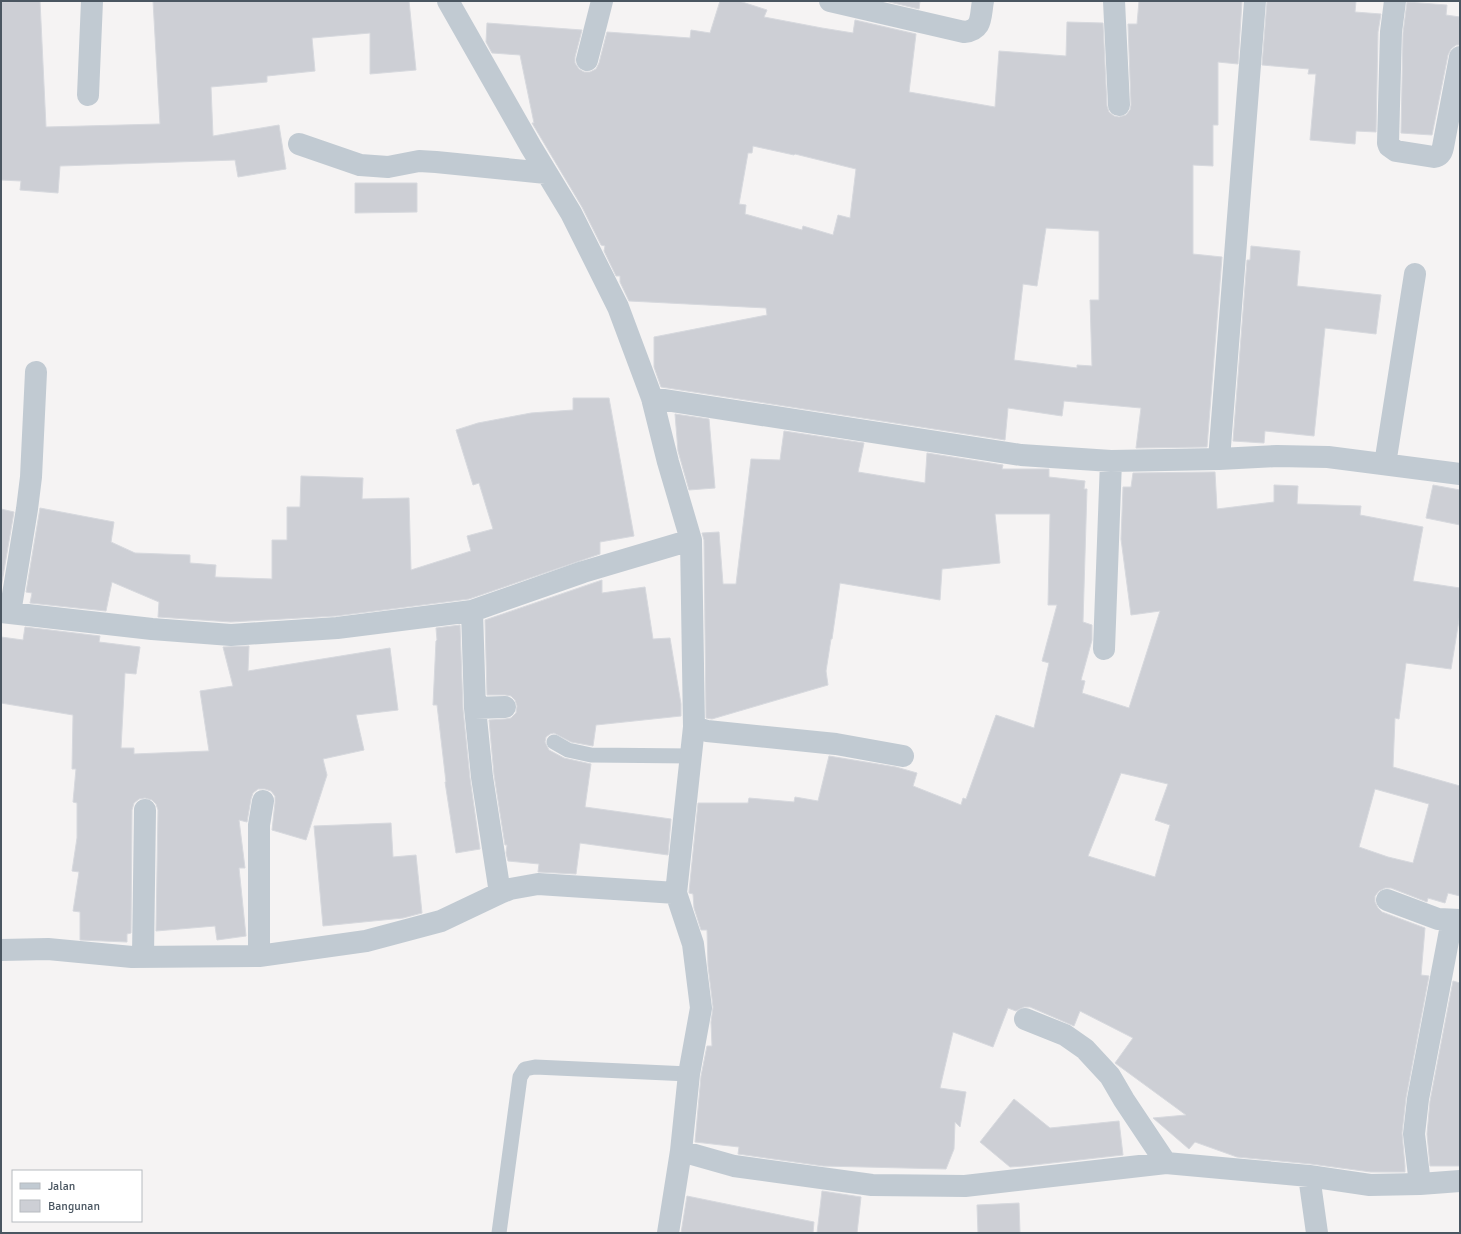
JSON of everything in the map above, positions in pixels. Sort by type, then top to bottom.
[{"type":"street","points":[[88,95],[92,1]]},
{"type":"street","points":[[448,1],[546,173],[571,213],[618,307],[652,398],[668,462],[691,540],[694,727],[676,893],[693,944],[701,1008],[689,1074],[681,1151],[668,1233]]},
{"type":"street","points":[[587,60],[602,1]]},
{"type":"street","points":[[835,2],[964,32],[973,31],[978,26],[983,1]]},
{"type":"street","points":[[1114,1],[1119,105]]},
{"type":"street","points":[[1219,459],[1255,1]]},
{"type":"street","points":[[1395,1],[1391,32],[1388,143],[1392,149],[1396,151],[1434,157],[1440,154],[1443,147],[1460,58]]},
{"type":"street","points":[[299,144],[360,165],[388,167],[419,162],[436,162],[546,173]]},
{"type":"street","points":[[1385,464],[1415,274]]},
{"type":"street","points":[[36,372],[27,509],[6,612],[152,629],[231,635],[337,628],[472,611],[583,572],[691,540]]},
{"type":"street","points":[[652,398],[1021,455],[1111,461],[1219,459],[1277,456],[1328,457],[1460,474]]},
{"type":"street","points":[[1104,649],[1111,461]]},
{"type":"street","points":[[472,611],[475,708],[482,777],[500,893]]},
{"type":"street","points":[[475,708],[505,707]]},
{"type":"street","points":[[694,727],[707,731],[836,744],[903,756]]},
{"type":"street","points":[[259,956],[259,825],[263,801]]},
{"type":"street","points":[[143,956],[145,810]]},
{"type":"street","points":[[1,950],[48,949],[132,957],[259,956],[366,940],[434,923],[510,889],[538,884],[676,893]]},
{"type":"street","points":[[1387,900],[1438,919],[1456,920],[1418,1100],[1414,1134],[1420,1184]]},
{"type":"street","points":[[1025,1020],[1065,1035],[1085,1049],[1110,1076],[1124,1100],[1166,1163]]},
{"type":"street","points":[[681,1151],[734,1166],[872,1185],[965,1186],[1166,1163],[1309,1176],[1370,1185],[1420,1184],[1460,1181]]},
{"type":"street","points":[[1309,1176],[1316,1233]]},
{"type":"lane","points":[[554,742],[568,750],[591,756],[691,756]]},
{"type":"lane","points":[[499,1233],[520,1077],[525,1069],[535,1067],[689,1074]]},
{"type":"building","points":[[40,1],[46,127],[160,124],[153,1],[409,1],[416,70],[370,74],[370,33],[312,38],[315,71],[267,76],[267,82],[211,87],[213,136],[279,125],[286,169],[238,177],[235,160],[60,166],[58,193],[20,190],[21,181],[1,180],[1,2]]},
{"type":"building","points":[[720,1],[739,1],[767,10],[764,17],[822,28],[853,33],[855,20],[916,34],[909,92],[995,107],[999,51],[1066,56],[1067,22],[1103,23],[1107,106],[1109,112],[1114,116],[1119,117],[1126,115],[1130,110],[1131,105],[1128,24],[1137,24],[1139,1],[1242,1],[1238,64],[1218,62],[1218,125],[1213,125],[1213,166],[1193,165],[1193,254],[1222,257],[1207,447],[1136,448],[1141,408],[1064,401],[1062,416],[1008,408],[1005,440],[661,387],[654,367],[654,337],[767,315],[766,308],[629,301],[620,282],[620,276],[616,276],[604,251],[605,246],[601,245],[582,207],[532,123],[534,123],[520,55],[492,53],[486,42],[487,23],[582,30],[575,57],[575,63],[579,69],[584,72],[590,72],[596,69],[607,32],[690,38],[691,30],[710,33]],"holes":[[[753,146],[795,154],[856,169],[850,218],[838,215],[833,235],[803,226],[802,230],[745,214],[746,205],[739,204],[748,153],[752,153]],[[1046,228],[1099,231],[1099,300],[1090,300],[1092,366],[1077,365],[1077,368],[1014,360],[1023,284],[1037,286]]]},
{"type":"building","points":[[885,1],[920,1],[919,9]]},
{"type":"building","points":[[1267,1],[1356,1],[1355,12],[1381,14],[1378,32],[1376,132],[1356,131],[1355,144],[1310,140],[1316,74],[1308,74],[1309,69],[1262,65]]},
{"type":"building","points":[[1407,2],[1447,5],[1446,15],[1460,17],[1460,45],[1456,45],[1451,49],[1448,55],[1432,135],[1401,133],[1403,33]]},
{"type":"building","points":[[355,183],[417,183],[417,212],[355,213]]},
{"type":"building","points":[[1251,246],[1300,251],[1297,286],[1381,295],[1376,334],[1325,328],[1314,436],[1265,431],[1264,443],[1233,441],[1247,260],[1250,260]]},
{"type":"building","points":[[573,398],[609,398],[634,536],[600,542],[600,554],[469,599],[336,616],[231,622],[158,617],[159,602],[112,582],[106,611],[30,603],[32,593],[26,592],[40,508],[114,522],[111,542],[135,553],[190,555],[190,563],[216,565],[215,577],[272,579],[272,540],[287,540],[287,507],[300,507],[301,476],[363,478],[362,499],[409,498],[411,570],[471,551],[467,536],[493,529],[479,483],[473,485],[456,430],[478,423],[531,413],[573,410]]},
{"type":"building","points":[[675,414],[709,419],[715,488],[689,490],[678,451]]},
{"type":"building","points":[[784,431],[864,443],[858,472],[925,483],[927,453],[1003,465],[1002,469],[1049,469],[1049,477],[1085,481],[1084,489],[1087,489],[1083,622],[1092,625],[1092,640],[1081,680],[1085,681],[1082,693],[1129,708],[1160,611],[1131,615],[1121,539],[1123,487],[1131,487],[1133,473],[1215,472],[1217,509],[1274,502],[1274,485],[1298,486],[1297,504],[1361,506],[1360,515],[1423,527],[1413,581],[1460,588],[1460,614],[1451,669],[1406,663],[1399,719],[1395,718],[1393,767],[1460,786],[1460,896],[1448,893],[1445,903],[1428,898],[1427,902],[1391,888],[1385,888],[1379,891],[1375,896],[1375,902],[1382,912],[1425,928],[1421,975],[1429,976],[1406,1098],[1402,1133],[1405,1172],[1371,1172],[1311,1164],[1237,1157],[1195,1142],[1189,1149],[1153,1118],[1186,1115],[1115,1063],[1133,1038],[1080,1011],[1074,1026],[1030,1007],[1024,1007],[1016,1011],[1008,1008],[993,1047],[953,1032],[940,1088],[966,1092],[960,1127],[955,1122],[954,1149],[946,1169],[823,1166],[738,1154],[739,1147],[695,1142],[701,1076],[707,1046],[712,1046],[711,1022],[713,1007],[708,966],[707,930],[701,930],[694,908],[693,894],[689,893],[698,803],[748,803],[749,798],[794,802],[795,797],[818,801],[829,756],[896,767],[917,773],[913,786],[961,805],[963,798],[966,799],[996,715],[1034,728],[1049,663],[1042,661],[1057,605],[1048,605],[1050,514],[995,514],[1000,563],[942,569],[940,600],[840,583],[826,671],[828,685],[712,719],[706,718],[704,540],[702,533],[719,532],[723,584],[736,584],[751,459],[780,460]],"holes":[[[1121,773],[1168,784],[1155,820],[1170,825],[1155,877],[1088,856]],[[1375,789],[1429,804],[1413,863],[1388,857],[1359,847]]]},
{"type":"building","points":[[1433,485],[1460,490],[1460,525],[1426,518]]},
{"type":"building","points":[[1,509],[14,512],[1,588]]},
{"type":"building","points":[[602,580],[602,593],[645,587],[653,639],[670,638],[681,704],[681,716],[596,725],[593,746],[571,742],[554,733],[546,737],[545,742],[549,750],[564,758],[591,764],[585,807],[671,819],[668,855],[580,843],[576,874],[538,872],[539,864],[508,861],[506,853],[507,845],[505,845],[494,775],[489,720],[511,718],[516,713],[517,706],[515,700],[511,696],[487,695],[485,620]]},
{"type":"building","points":[[460,625],[463,709],[470,778],[480,849],[456,853],[445,782],[437,705],[433,705],[437,640],[436,628]]},
{"type":"building","points":[[25,627],[100,636],[99,642],[140,647],[136,674],[125,673],[121,748],[134,748],[134,754],[209,751],[200,691],[233,686],[223,647],[249,646],[248,671],[390,648],[398,710],[356,715],[364,750],[323,759],[327,775],[306,840],[272,830],[275,796],[271,791],[265,789],[258,789],[253,793],[247,822],[239,820],[245,868],[239,868],[246,936],[217,940],[215,926],[156,931],[158,810],[156,804],[152,800],[145,798],[139,799],[134,803],[132,810],[131,933],[127,934],[127,942],[80,940],[80,912],[73,911],[79,872],[72,871],[77,838],[77,803],[73,802],[76,769],[72,769],[73,715],[1,703],[1,637],[23,640]]},
{"type":"building","points":[[391,823],[393,857],[416,855],[422,913],[403,918],[323,926],[314,826]]},
{"type":"building","points":[[1453,981],[1460,983],[1460,1166],[1430,1166],[1427,1134],[1430,1101]]},
{"type":"building","points":[[1014,1099],[1050,1128],[1119,1121],[1123,1155],[1010,1167],[980,1142]]},
{"type":"building","points":[[822,1191],[861,1197],[857,1233],[817,1233]]},
{"type":"building","points":[[687,1196],[814,1222],[813,1233],[681,1233]]},
{"type":"building","points":[[1019,1203],[1020,1233],[978,1233],[977,1205]]}]
